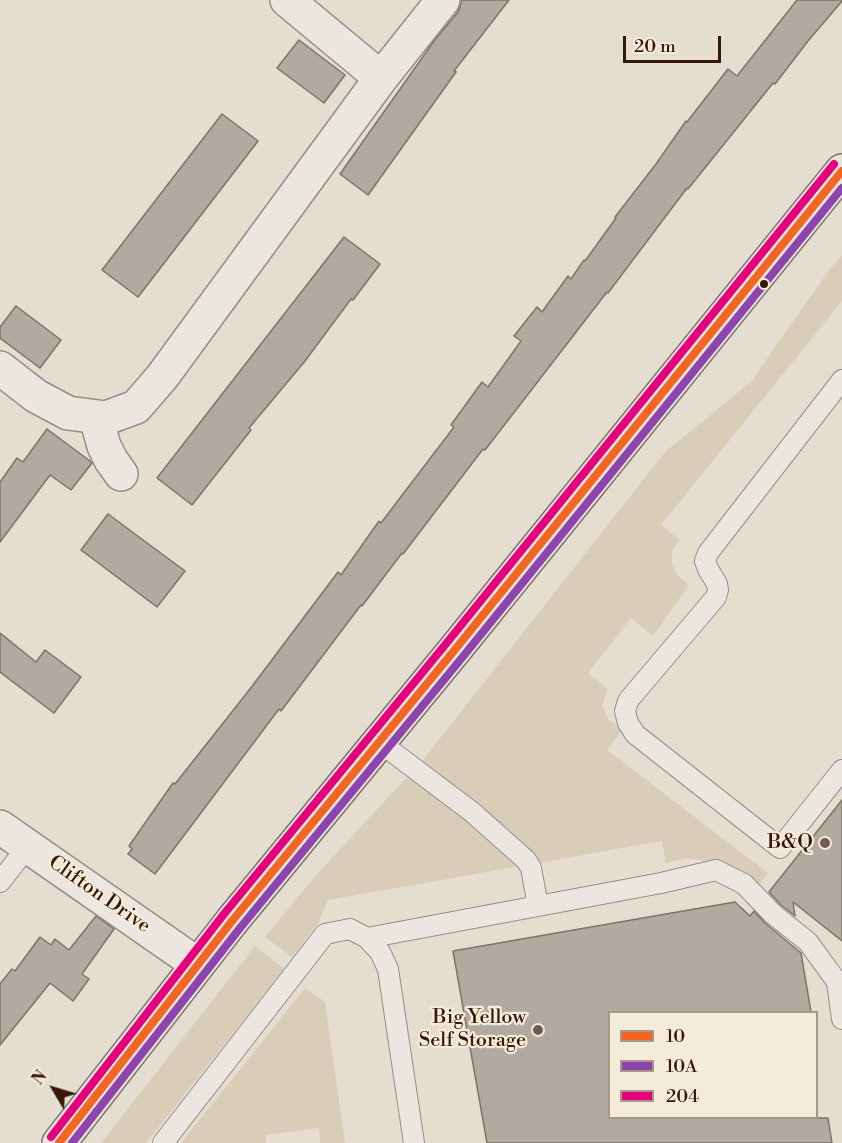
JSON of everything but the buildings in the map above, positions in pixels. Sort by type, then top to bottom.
[{"type":"main road","points":[[59,1143],[197,964],[842,171]]},
{"type":"street","points":[[287,0],[381,78]]},
{"type":"street","points":[[3,376],[68,413],[106,418],[136,407],[162,376],[381,78],[443,0]]},
{"type":"street","points":[[96,417],[104,446],[121,474]]},
{"type":"street","name":"Clifton Drive","points":[[0,827],[197,964]]},
{"type":"lane","points":[[842,380],[708,554],[705,561],[717,584],[716,597],[628,701],[625,711],[628,723],[635,734],[780,848],[842,770]]},
{"type":"lane","points":[[378,741],[472,812],[526,860],[531,868],[538,906]]},
{"type":"lane","points":[[0,882],[28,846]]},
{"type":"lane","points":[[367,938],[661,883],[716,870],[744,884],[773,914],[808,942],[837,982],[842,1019]]},
{"type":"lane","points":[[163,1143],[325,934],[350,929],[367,938],[380,952],[388,969],[414,1143]]},
{"type":"shaded area","points":[[842,255],[842,301],[661,525],[680,540],[672,551],[672,564],[677,575],[689,585],[653,636],[631,618],[588,673],[608,689],[602,706],[609,720],[622,730],[607,750],[768,873],[756,889],[706,861],[687,858],[666,863],[662,841],[328,900],[318,923],[292,957],[265,937],[317,874],[423,760],[665,452],[752,381]]},
{"type":"shaded area","points":[[255,946],[284,969],[146,1143],[101,1143]]},
{"type":"shaded area","points":[[305,988],[325,1002],[345,1143],[320,1143],[319,1128],[266,1135],[266,1143],[181,1143]]},
{"type":"transit line","name":"204","points":[[51,1137],[224,914],[834,164]]},
{"type":"transit line","name":"10","points":[[59,1143],[232,921],[842,171]]},
{"type":"transit line","name":"10A","points":[[72,1143],[240,928],[842,188]]},
{"type":"place","name":"B&Q","points":[[825,843]]},
{"type":"place","name":"Big Yellow Self Storage","points":[[538,1030]]}]
